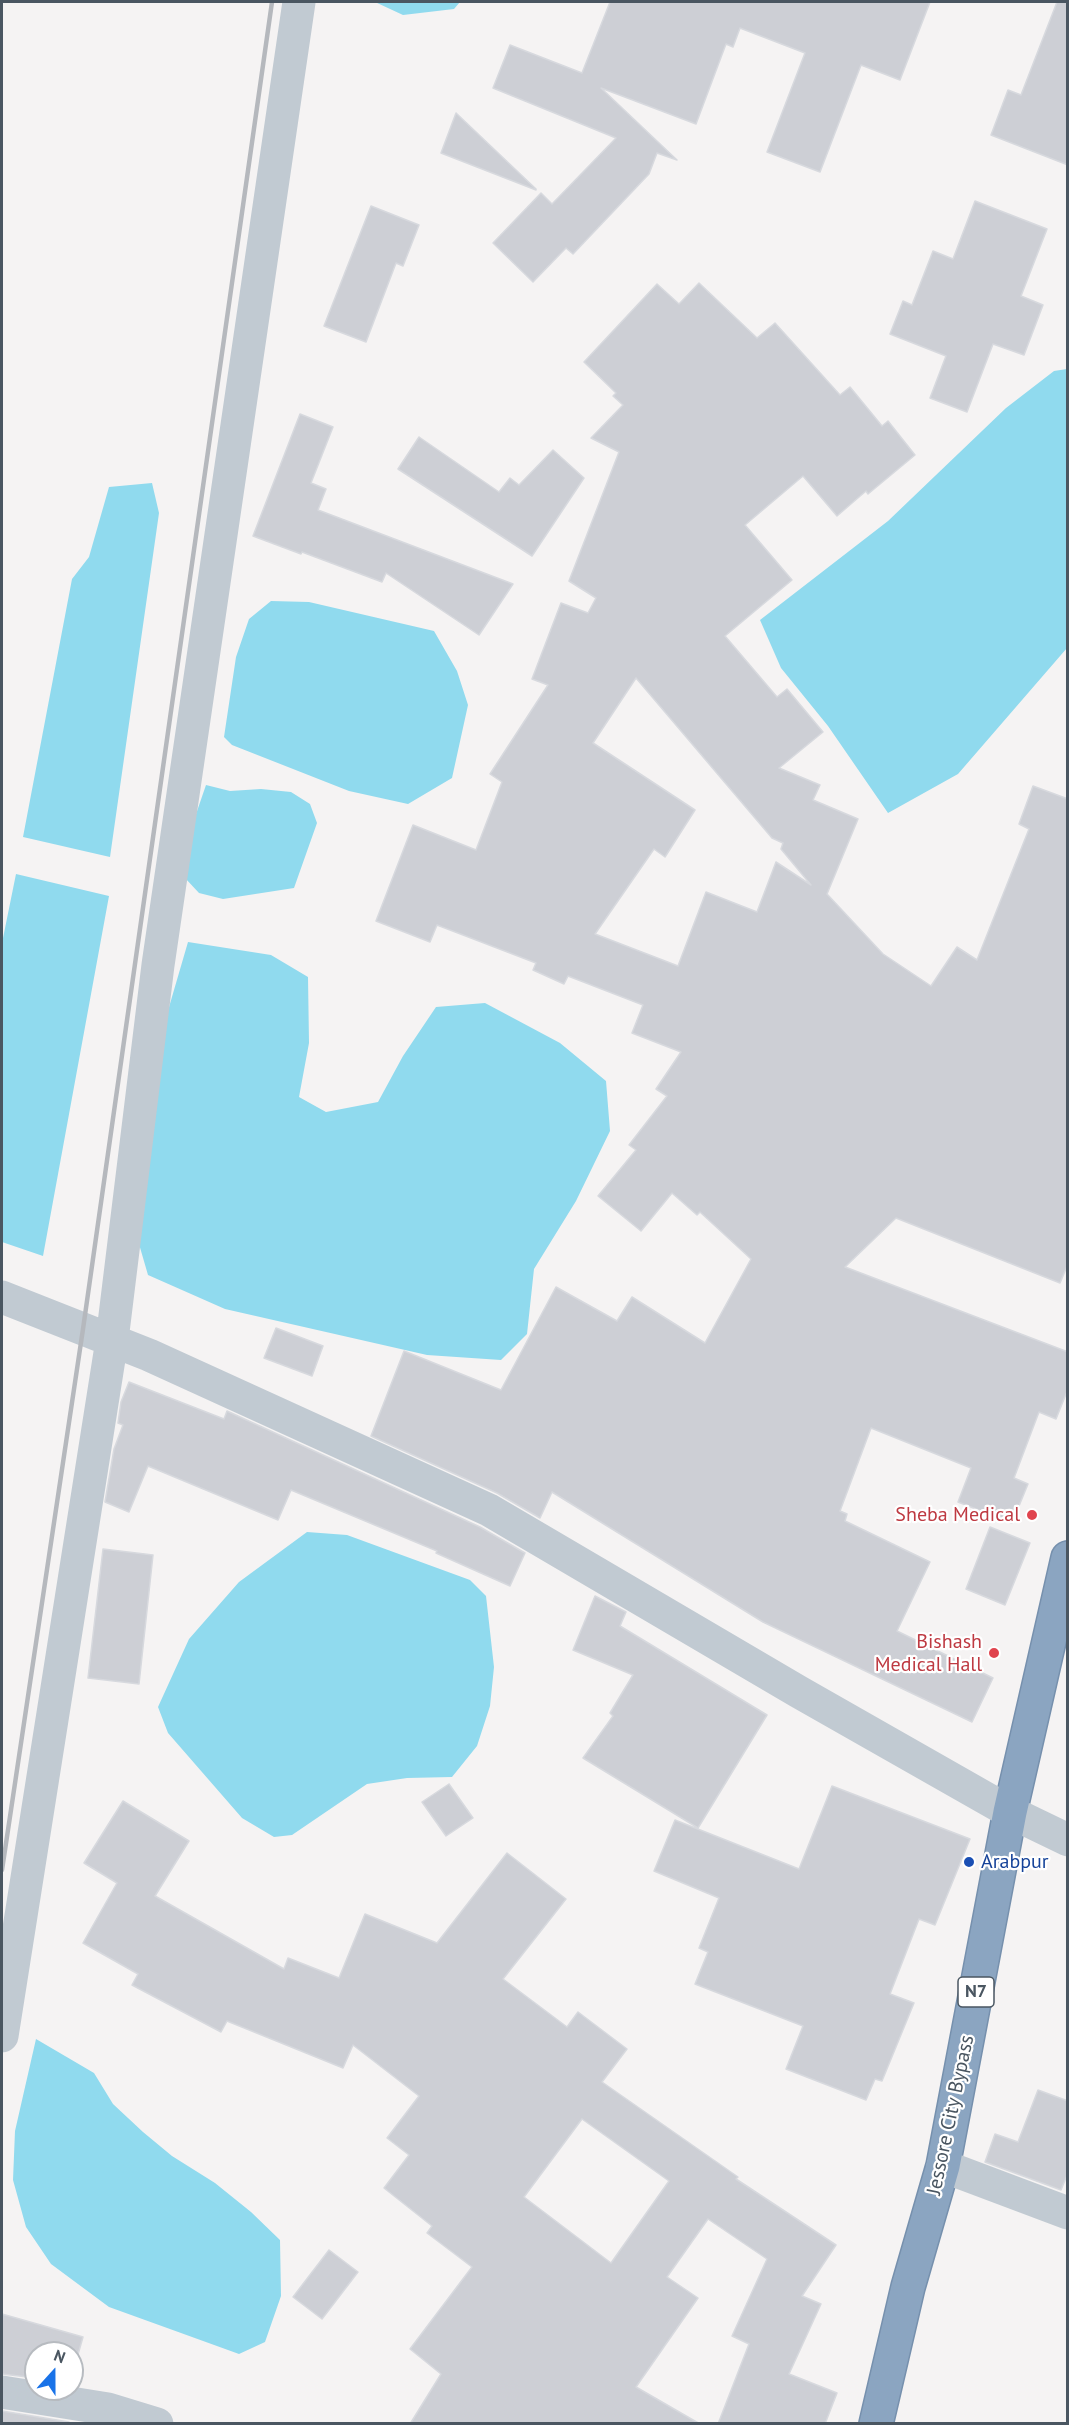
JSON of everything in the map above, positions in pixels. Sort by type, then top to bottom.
[{"type":"highway","name":"Jessore City Bypass","points":[[876,2424],[908,2287],[942,2166],[1010,1812],[1068,1558]]},
{"type":"street","points":[[2,2036],[112,1340],[158,965],[299,2]]},
{"type":"street","points":[[2,1297],[149,1355],[489,1510],[799,1692],[1010,1812],[1068,1840]]},
{"type":"street","points":[[942,2166],[1068,2213]]},
{"type":"street","points":[[2,2392],[108,2409],[157,2424]]},
{"type":"water","points":[[375,2],[460,2],[454,9],[403,15]]},
{"type":"water","points":[[1067,369],[1067,648],[958,774],[888,813],[828,726],[781,668],[760,620],[888,521],[1006,408],[1054,371]]},
{"type":"water","points":[[152,483],[159,513],[110,857],[23,837],[72,579],[89,557],[109,487]]},
{"type":"water","points":[[271,601],[309,602],[434,631],[457,671],[468,705],[452,778],[408,804],[349,791],[232,745],[224,737],[236,657],[249,619]]},
{"type":"water","points":[[206,785],[230,791],[261,789],[291,792],[310,804],[317,823],[294,888],[223,899],[199,893],[185,878],[184,849]]},
{"type":"water","points":[[16,874],[109,896],[43,1256],[2,1242],[2,943]]},
{"type":"water","points":[[188,942],[271,955],[308,977],[309,1043],[299,1097],[326,1112],[378,1102],[403,1056],[436,1007],[485,1003],[560,1043],[606,1081],[610,1131],[576,1201],[534,1269],[527,1334],[501,1360],[427,1355],[225,1309],[148,1275],[139,1244],[167,1014]]},
{"type":"water","points":[[307,1532],[347,1535],[470,1580],[486,1596],[494,1667],[490,1706],[477,1746],[452,1777],[407,1778],[367,1784],[292,1835],[274,1837],[242,1818],[168,1733],[158,1707],[189,1639],[239,1582]]},
{"type":"water","points":[[36,2039],[94,2073],[113,2104],[143,2132],[172,2156],[215,2183],[251,2212],[280,2240],[281,2296],[265,2342],[239,2354],[109,2307],[51,2264],[26,2227],[13,2180],[15,2131]]},
{"type":"building","points":[[610,2],[930,2],[900,80],[861,65],[820,172],[767,152],[805,53],[740,28],[733,47],[726,44],[696,124],[601,88],[677,160],[657,153],[649,174],[573,254],[566,248],[533,282],[493,243],[541,193],[552,204],[616,138],[493,88],[510,45],[582,73]]},
{"type":"building","points":[[1057,2],[1068,2],[1068,165],[991,135],[1008,90],[1021,95]]},
{"type":"building","points":[[456,113],[536,189],[536,190],[441,153]]},
{"type":"building","points":[[975,201],[1047,229],[1021,296],[1043,305],[1024,355],[993,344],[967,412],[930,398],[946,356],[890,334],[903,301],[912,305],[933,251],[953,259]]},
{"type":"building","points":[[371,206],[419,225],[403,266],[396,263],[366,342],[324,326]]},
{"type":"building","points":[[699,283],[757,338],[775,323],[840,395],[850,387],[882,426],[888,421],[915,455],[868,494],[866,491],[837,516],[803,476],[745,525],[792,580],[725,636],[777,697],[787,689],[823,732],[779,768],[820,785],[813,800],[858,819],[827,894],[883,954],[931,986],[957,947],[977,960],[1029,829],[1019,824],[1033,786],[1068,799],[1068,1264],[1060,1283],[896,1218],[845,1267],[1068,1352],[1068,1389],[1056,1419],[1039,1412],[1014,1478],[1028,1484],[1012,1523],[958,1502],[971,1468],[871,1428],[840,1511],[847,1514],[845,1521],[930,1562],[897,1631],[993,1678],[972,1722],[763,1622],[552,1492],[540,1518],[497,1493],[371,1436],[404,1351],[501,1390],[556,1287],[617,1321],[632,1297],[705,1343],[751,1259],[700,1212],[697,1215],[672,1193],[641,1231],[598,1196],[636,1150],[629,1145],[667,1096],[656,1089],[681,1052],[632,1033],[643,1005],[568,976],[564,984],[533,970],[536,963],[437,925],[430,942],[376,921],[413,825],[476,850],[502,782],[490,774],[548,685],[532,679],[561,603],[588,613],[596,598],[569,581],[619,452],[591,438],[623,405],[613,396],[616,393],[584,362],[657,284],[679,304]],"holes":[[[636,678],[772,838],[783,843],[781,849],[811,885],[776,862],[757,912],[706,892],[678,966],[595,934],[654,849],[665,857],[695,810],[593,743]]]},
{"type":"building","points":[[300,414],[333,427],[311,483],[326,489],[318,510],[513,584],[479,635],[386,573],[382,582],[253,536]]},
{"type":"building","points":[[419,437],[499,492],[510,478],[519,485],[553,450],[584,478],[532,556],[398,469]]},
{"type":"building","points":[[276,1328],[323,1346],[312,1376],[264,1358]]},
{"type":"building","points":[[129,1382],[224,1419],[227,1411],[480,1527],[525,1553],[510,1586],[436,1553],[437,1551],[291,1490],[278,1520],[148,1466],[129,1512],[105,1502],[114,1449],[123,1425],[118,1423],[121,1402]]},
{"type":"building","points":[[990,1527],[1030,1543],[1005,1605],[966,1589]]},
{"type":"building","points":[[103,1549],[153,1555],[139,1684],[88,1678]]},
{"type":"building","points":[[595,1596],[626,1612],[620,1626],[767,1715],[698,1828],[583,1758],[613,1716],[610,1713],[633,1675],[573,1650]]},
{"type":"building","points":[[449,1784],[473,1818],[446,1836],[422,1802]]},
{"type":"building","points":[[832,1786],[970,1839],[935,1925],[919,1919],[890,1994],[914,2003],[882,2081],[875,2079],[866,2100],[786,2069],[803,2026],[695,1984],[708,1952],[699,1948],[719,1898],[654,1871],[675,1820],[799,1869]]},
{"type":"building","points":[[123,1801],[189,1841],[155,1896],[284,1969],[288,1958],[339,1978],[365,1914],[437,1943],[507,1853],[566,1899],[503,1979],[567,2027],[578,2012],[627,2049],[602,2082],[738,2177],[736,2179],[836,2245],[802,2296],[821,2304],[789,2374],[837,2393],[825,2424],[718,2424],[749,2344],[732,2336],[767,2259],[708,2219],[667,2277],[698,2298],[636,2387],[700,2424],[410,2424],[441,2374],[410,2349],[472,2267],[427,2233],[432,2226],[384,2188],[409,2155],[387,2138],[419,2096],[353,2045],[343,2068],[227,2021],[221,2032],[132,1985],[138,1974],[83,1943],[117,1883],[84,1863]],"holes":[[[582,2119],[669,2181],[611,2263],[524,2197]]]},
{"type":"building","points":[[1038,2090],[1068,2101],[1068,2173],[1061,2190],[985,2162],[995,2134],[1018,2142]]},
{"type":"building","points":[[329,2250],[358,2272],[322,2319],[293,2297]]},
{"type":"building","points":[[2,2314],[83,2337],[82,2341],[24,2341],[24,2377],[2,2374]]},
{"type":"building","points":[[2,2411],[69,2422],[69,2424],[2,2424]]},
{"type":"railway","points":[[2,1870],[83,1329],[272,2]]},
{"type":"place","name":"Sheba Medical","points":[[1032,1515]]},
{"type":"place","name":"Bishash Medical Hall","points":[[994,1653]]},
{"type":"place","name":"Arabpur","points":[[969,1862]]}]
